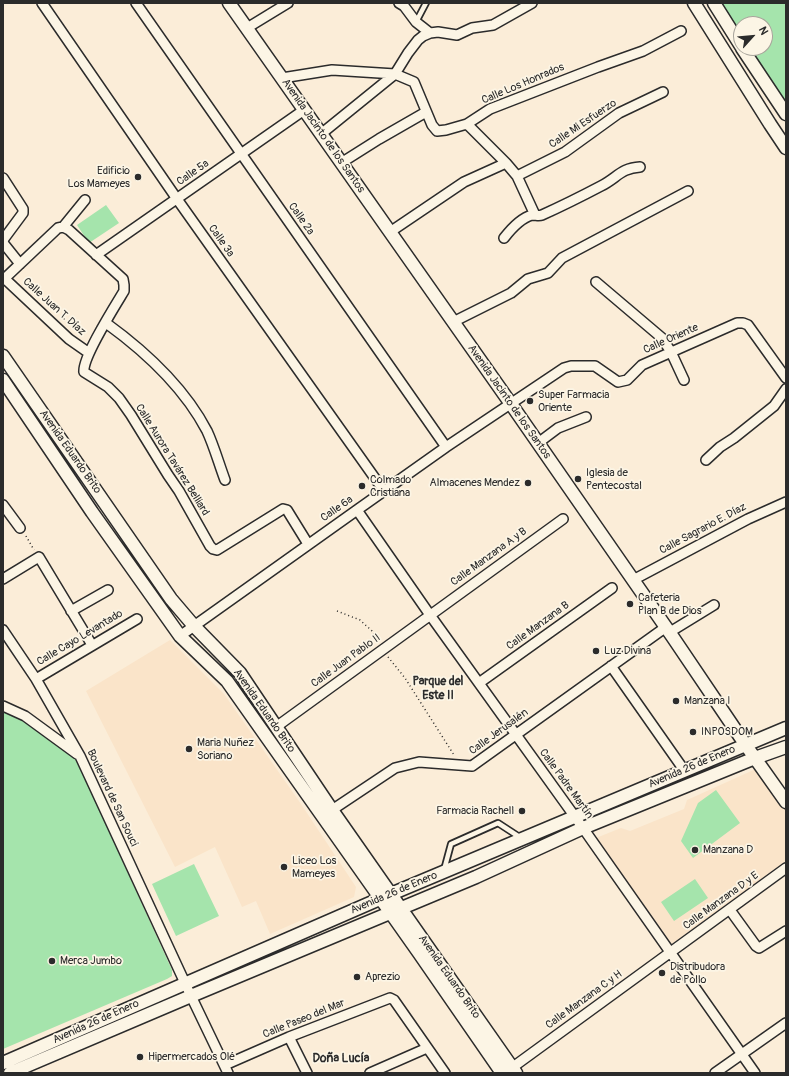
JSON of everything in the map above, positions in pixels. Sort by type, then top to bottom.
[{"type":"street","name":"Calle 3a","points":[[42,3],[177,199],[384,491]]},
{"type":"street","name":"Calle 2a","points":[[136,3],[446,447]]},
{"type":"street","name":"Avenida Jacinto de los Santos","points":[[229,3],[511,404],[786,802]]},
{"type":"street","points":[[247,28],[288,3]]},
{"type":"street","points":[[321,134],[395,74],[413,46],[423,36],[438,32],[457,35],[472,28],[493,25],[532,3]]},
{"type":"street","points":[[694,3],[786,148]]},
{"type":"street","points":[[714,3],[733,33]]},
{"type":"street","points":[[400,4],[404,6],[416,22],[430,33]]},
{"type":"street","name":"Calle Los Honrados","points":[[282,78],[332,70],[395,74],[414,82],[432,125],[437,131],[446,130],[467,124],[490,109],[643,51],[681,31]]},
{"type":"street","points":[[748,56],[786,114]]},
{"type":"street","name":"Calle Mi Esfuerzo","points":[[517,176],[565,152],[619,113],[663,92]]},
{"type":"street","name":"Calle 5a","points":[[96,255],[304,110]]},
{"type":"street","points":[[341,163],[426,112]]},
{"type":"street","points":[[467,124],[517,176],[534,215]]},
{"type":"street","points":[[390,232],[464,182],[506,163]]},
{"type":"street","points":[[504,238],[511,229],[521,221],[534,215],[542,215],[591,191],[607,183],[625,170],[640,167]]},
{"type":"street","points":[[3,178],[23,209],[23,213],[3,240],[4,244],[20,264]]},
{"type":"street","points":[[453,322],[511,293],[528,280],[548,273],[562,258],[688,191]]},
{"type":"street","points":[[4,279],[58,228],[63,226],[85,200]]},
{"type":"street","points":[[63,226],[96,255]]},
{"type":"street","name":"Calle Aurora Tavárez Belliard","points":[[96,255],[123,279],[124,291],[89,352],[84,372],[108,387],[119,398],[168,475],[180,491],[213,549],[217,550],[283,509],[286,510],[308,544]]},
{"type":"street","name":"Calle Juan T. Díaz","points":[[4,279],[69,339],[89,352]]},
{"type":"street","points":[[596,282],[662,338],[684,380]]},
{"type":"street","points":[[106,323],[130,340],[169,377],[192,407],[207,432],[225,480]]},
{"type":"street","name":"Calle Oriente","points":[[511,404],[564,368],[571,366],[595,366],[618,382],[622,382],[627,380],[642,365],[737,323],[748,325],[786,378]]},
{"type":"street","name":"Avenida Eduardo Brito","points":[[3,356],[171,599],[194,626],[240,673],[332,810],[402,908],[510,1071]]},
{"type":"street","name":"Avenida Eduardo Brito","points":[[3,380],[92,512],[180,636],[227,681],[390,913],[510,1071]]},
{"type":"street","points":[[706,460],[720,447],[734,438],[774,406],[786,389]]},
{"type":"street","name":"Calle 6a","points":[[180,636],[446,447],[511,404]]},
{"type":"street","points":[[538,443],[558,428],[586,417]]},
{"type":"street","name":"Calle Sagrario E. Díaz","points":[[633,580],[748,519],[786,502]]},
{"type":"street","points":[[3,505],[20,528]]},
{"type":"street","name":"Calle Padre Martín","points":[[357,510],[755,1073]]},
{"type":"street","name":"Calle Manzana A y B","points":[[430,615],[563,519]]},
{"type":"street","points":[[3,579],[39,557],[92,645]]},
{"type":"street","name":"Calle Manzana B","points":[[479,683],[612,588]]},
{"type":"street","points":[[71,611],[108,590]]},
{"type":"street","name":"Calle Jerusalén","points":[[332,810],[395,768],[418,762],[472,766],[611,666],[668,630],[714,606]]},
{"type":"street","name":"Calle Juan Pablo II","points":[[276,727],[430,615]]},
{"type":"street","name":"Calle Cayo Levantado","points":[[36,679],[137,619]]},
{"type":"street","name":"Boulevard de San Souci","points":[[3,630],[36,679],[80,756],[226,1069]]},
{"type":"street","points":[[611,666],[684,770]]},
{"type":"street","points":[[3,706],[26,716],[80,756]]},
{"type":"street","name":"Avenida 26 de Enero","points":[[3,1062],[391,894],[786,727]]},
{"type":"street","name":"Avenida 26 de Enero","points":[[10,1073],[476,877],[583,828],[755,758],[786,747]]},
{"type":"street","name":"Calle Manzana D y E","points":[[670,953],[786,868]]},
{"type":"street","points":[[730,910],[756,946],[760,948],[786,931]]},
{"type":"street","name":"Calle Manzana C y H","points":[[510,1071],[670,953]]},
{"type":"street","name":"Calle Paseo del Mar","points":[[226,1069],[289,1037],[392,998],[427,1048]]},
{"type":"street","points":[[715,1073],[786,1023]]},
{"type":"street","points":[[289,1037],[307,1073]]},
{"type":"street","points":[[370,1073],[427,1048],[445,1073]]},
{"type":"lane","points":[[416,22],[426,3]]},
{"type":"lane","points":[[443,872],[451,844],[498,823],[523,839]]},
{"type":"path","points":[[20,528],[39,557]]},
{"type":"path","points":[[337,611],[360,620],[372,631],[382,649],[406,678],[461,765]]},
{"type":"shaded area","name":"Maria Nuñez Soriano","points":[[170,640],[224,694],[301,804],[356,887],[354,897],[270,934],[256,901],[242,907],[215,847],[175,867],[86,691]]},
{"type":"shaded area","name":"Manzana D","points":[[758,768],[786,809],[786,861],[672,944],[596,838],[621,828],[630,831],[684,809],[687,800]]},
{"type":"green space","points":[[719,3],[784,3],[786,6],[786,102],[754,56],[773,56],[773,16],[733,16],[733,24]]},
{"type":"green space","points":[[106,205],[119,223],[89,243],[77,225]]},
{"type":"green space","points":[[3,710],[23,720],[42,733],[77,761],[172,970],[172,976],[3,1049]]},
{"type":"green space","points":[[716,790],[740,823],[693,858],[681,841],[698,803]]},
{"type":"green space","points":[[194,864],[219,916],[176,936],[152,884]]},
{"type":"green space","points":[[695,879],[708,898],[674,921],[661,902]]},
{"type":"place","name":"Edificio Los Mameyes","points":[[138,177]]},
{"type":"place","name":"Super Farmacia Oriente","points":[[530,401]]},
{"type":"place","name":"Iglesia de Pentecostal","points":[[578,479]]},
{"type":"place","name":"Almacenes Mendez","points":[[528,483]]},
{"type":"place","name":"Colmado Cristiana","points":[[362,486]]},
{"type":"place","name":"Cafeteria Plan B de Dios","points":[[630,604]]},
{"type":"place","name":"Luz Divina","points":[[596,651]]},
{"type":"place","name":"Manzana I","points":[[676,701]]},
{"type":"place","name":"INPOSDOM","points":[[693,732]]},
{"type":"place","name":"Maria Nuñez Soriano","points":[[189,749]]},
{"type":"place","name":"Farmacia Rachell","points":[[522,811]]},
{"type":"place","name":"Manzana D","points":[[695,850]]},
{"type":"place","name":"Liceo Los Mameyes","points":[[284,867]]},
{"type":"place","name":"Merca Jumbo","points":[[52,961]]},
{"type":"place","name":"Distribudora de Pollo","points":[[662,973]]},
{"type":"place","name":"Aprezio","points":[[357,977]]},
{"type":"place","name":"Hipermercados Olé","points":[[140,1057]]},
{"type":"district","name":"Parque del Este II","points":[[438,689]]},
{"type":"district","name":"Doña Lucía","points":[[341,1059]]}]
